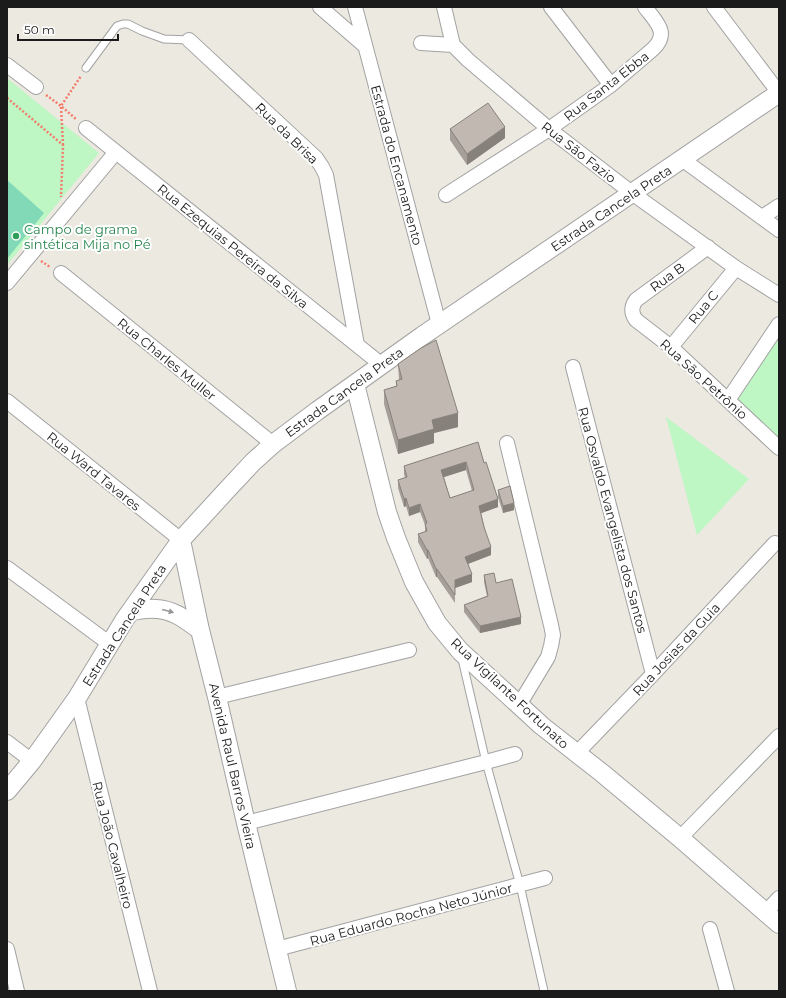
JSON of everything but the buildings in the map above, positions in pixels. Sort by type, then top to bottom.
[{"type":"street","points":[[320,7],[365,46]]},
{"type":"street","name":"Estrada do Encanamento","points":[[354,7],[439,324]]},
{"type":"street","points":[[421,43],[453,44],[444,7]]},
{"type":"street","points":[[551,7],[611,85]]},
{"type":"street","name":"Rua Santa Ebba","points":[[446,195],[549,129],[611,85],[658,45],[662,37],[659,25],[645,7]]},
{"type":"street","points":[[714,7],[779,93]]},
{"type":"street","name":"Rua da Brisa","points":[[189,40],[316,158],[322,167],[326,175],[356,345]]},
{"type":"street","name":"Rua São Fazio","points":[[453,44],[468,60],[549,129],[632,193],[736,268],[779,295]]},
{"type":"street","points":[[7,65],[36,87]]},
{"type":"street","name":"Estrada Cancela Preta","points":[[7,791],[32,761],[77,698],[131,612],[181,540],[221,496],[273,444],[439,324],[779,93]]},
{"type":"street","name":"Rua Ezequias Pereira da Silva","points":[[86,128],[382,365]]},
{"type":"street","points":[[7,283],[116,152]]},
{"type":"street","points":[[682,159],[779,230]]},
{"type":"street","points":[[762,217],[779,206]]},
{"type":"street","name":"Rua B","points":[[631,310],[632,304],[636,300],[708,247]]},
{"type":"street","name":"Rua C","points":[[670,347],[736,268]]},
{"type":"street","name":"Rua Charles Muller","points":[[60,273],[273,444]]},
{"type":"street","name":"Rua São Petrônio","points":[[631,310],[636,320],[670,347],[779,448]]},
{"type":"street","points":[[728,400],[779,324]]},
{"type":"street","name":"Rua Osvaldo Evangelista dos Santos","points":[[573,367],[653,674]]},
{"type":"street","name":"Rua Vigilante Fortunato","points":[[355,384],[387,512],[414,582],[437,623],[460,651],[542,726],[602,773],[680,838],[779,924]]},
{"type":"street","name":"Rua Ward Tavares","points":[[7,401],[181,540]]},
{"type":"street","points":[[507,443],[550,618],[552,635],[548,657],[519,705]]},
{"type":"street","name":"Avenida Raul Barros Vieira","points":[[181,540],[200,630],[287,991]]},
{"type":"street","name":"Rua Josias da Guia","points":[[576,754],[775,543]]},
{"type":"street","points":[[7,568],[110,644]]},
{"type":"street","points":[[131,612],[156,608],[166,610],[177,614],[200,630]]},
{"type":"street","points":[[217,697],[409,650]]},
{"type":"street","name":"Rua João Cavalheiro","points":[[77,698],[150,991]]},
{"type":"street","points":[[680,838],[779,736]]},
{"type":"street","points":[[7,742],[32,761]]},
{"type":"street","points":[[246,823],[515,754]]},
{"type":"street","name":"Rua Eduardo Rocha Neto Júnior","points":[[277,949],[545,878]]},
{"type":"street","points":[[766,912],[779,898]]},
{"type":"street","points":[[710,929],[726,991]]},
{"type":"street","points":[[7,949],[17,991]]},
{"type":"lane","points":[[86,68],[117,26],[123,24],[128,24],[164,39],[189,40]]},
{"type":"lane","points":[[460,651],[486,762],[520,885],[544,991]]},
{"type":"path","points":[[61,201],[63,145],[61,106],[86,68]]},
{"type":"path","points":[[36,87],[86,128]]},
{"type":"path","points":[[7,98],[63,145]]},
{"type":"green space","points":[[7,78],[99,153],[7,265]]},
{"type":"green space","name":"Campo de grama sintética Mija no Pé","points":[[7,180],[44,213],[7,259]]},
{"type":"green space","points":[[779,331],[779,442],[732,401]]},
{"type":"green space","points":[[666,417],[749,479],[697,535]]},
{"type":"place","name":"Campo de grama sintética Mija no Pé","points":[[16,236]]}]
